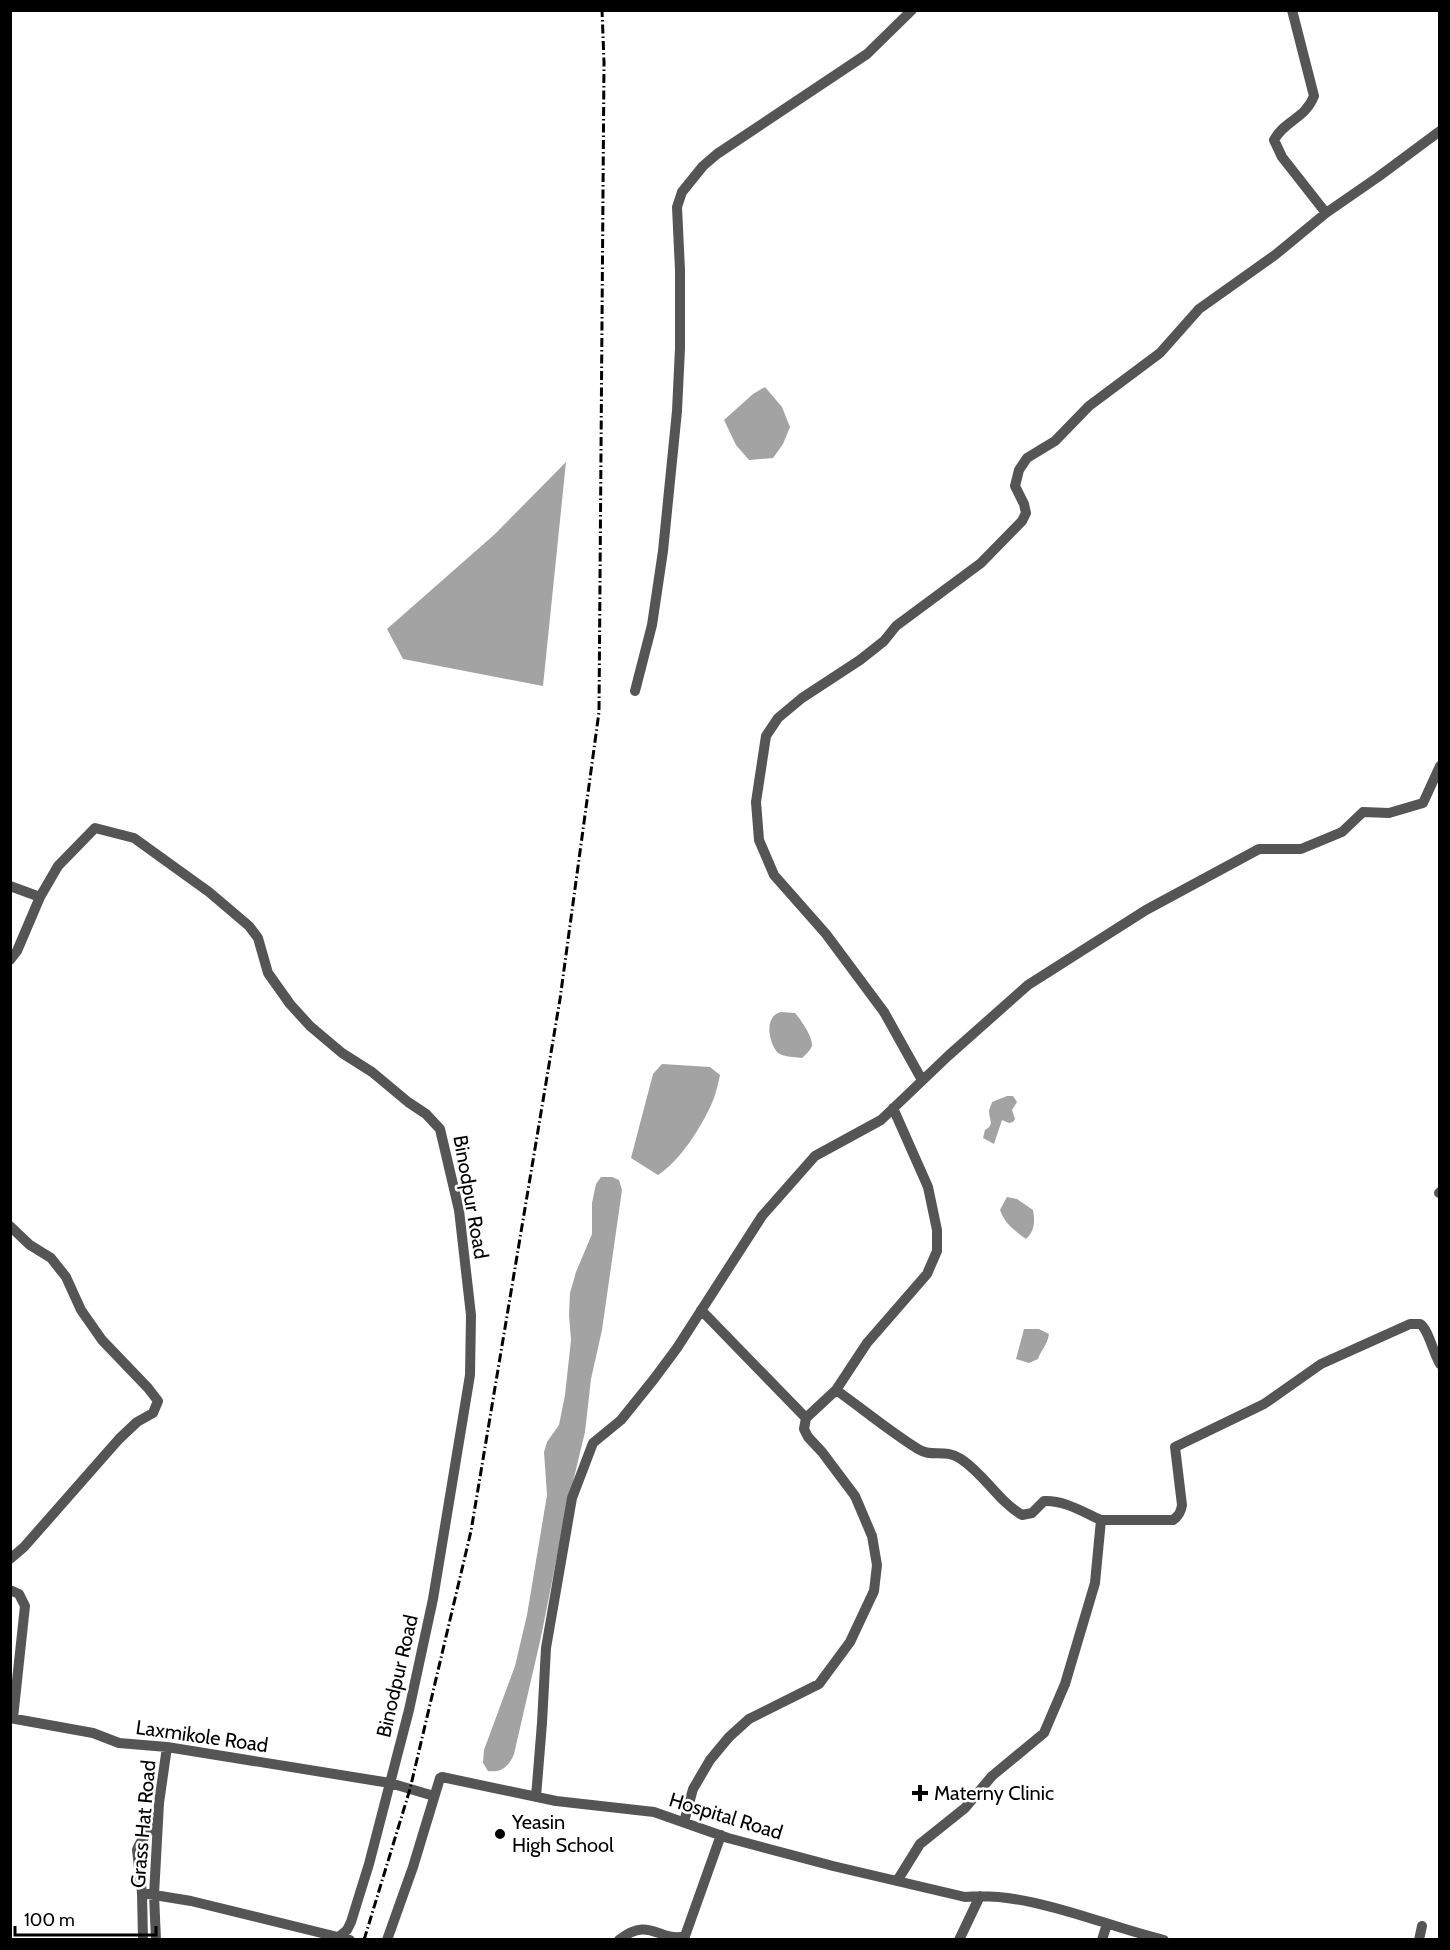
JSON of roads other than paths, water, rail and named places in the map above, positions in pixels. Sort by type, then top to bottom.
[{"type":"street","points":[[635,691],[652,625],[663,551],[677,411],[680,337],[677,207],[682,192],[703,166],[717,154],[867,54],[912,10]]},
{"type":"street","points":[[1292,10],[1314,96],[1309,108],[1278,132],[1274,140],[1282,157],[1326,213]]},
{"type":"street","points":[[922,1080],[884,1012],[826,934],[774,876],[759,840],[756,802],[766,736],[778,718],[802,698],[860,660],[884,640],[896,626],[981,563],[1022,521],[1026,513],[1015,486],[1018,470],[1027,458],[1055,441],[1089,406],[1160,353],[1199,309],[1440,131]]},
{"type":"street","points":[[536,1797],[546,1648],[572,1498],[593,1443],[621,1420],[677,1347],[762,1216],[815,1156],[881,1119],[1028,985],[1146,910],[1259,849],[1301,849],[1342,832],[1363,812],[1389,813],[1423,803],[1440,766]]},
{"type":"street","name":"Binodpur Road","points":[[40,897],[58,866],[95,828],[134,838],[209,892],[249,926],[258,938],[268,972],[290,1004],[310,1026],[342,1053],[372,1072],[426,1114],[440,1129],[459,1210],[462,1234],[471,1315],[470,1375],[433,1599],[409,1710],[390,1783]]},
{"type":"street","points":[[10,886],[40,897],[17,951],[10,960]]},
{"type":"street","points":[[684,1822],[693,1788],[710,1760],[729,1737],[749,1719],[819,1684],[850,1642],[874,1591],[877,1564],[872,1536],[855,1496],[804,1429],[806,1418],[836,1390],[867,1342],[927,1274],[937,1251],[937,1230],[928,1187],[893,1108]]},
{"type":"street","points":[[10,1226],[30,1245],[51,1258],[66,1277],[81,1310],[102,1340],[158,1401],[153,1413],[137,1422],[119,1439],[24,1547],[10,1559]]},
{"type":"street","points":[[701,1310],[806,1418]]},
{"type":"street","points":[[836,1390],[919,1450],[936,1454],[947,1452],[970,1465],[1008,1505],[1023,1515],[1032,1513],[1044,1501],[1053,1501],[1101,1520],[1173,1520],[1182,1510],[1174,1447],[1264,1404],[1321,1364],[1410,1324],[1423,1326],[1440,1364]]},
{"type":"street","points":[[897,1881],[920,1844],[964,1808],[992,1776],[1044,1733],[1065,1684],[1095,1583],[1101,1520]]},
{"type":"street","points":[[10,1590],[19,1594],[25,1606],[12,1718]]},
{"type":"street","name":"Laxmikole Road","points":[[12,1718],[93,1733],[119,1743],[167,1747],[390,1783],[434,1796]]},
{"type":"street","name":"Grass Hat Road","points":[[156,1940],[154,1895],[159,1803],[167,1747]]},
{"type":"street","name":"Hospital Road","points":[[387,1940],[442,1777],[536,1797],[654,1812],[721,1835],[897,1881],[965,1897],[980,1896],[1018,1900],[1164,1940]]},
{"type":"street","points":[[142,1893],[191,1901],[341,1939],[351,1922],[390,1783]]},
{"type":"street","points":[[143,1940],[142,1893],[137,1850],[154,1825],[159,1803]]},
{"type":"street","points":[[619,1940],[628,1932],[641,1928],[684,1936],[721,1835]]},
{"type":"street","points":[[959,1940],[980,1896]]},
{"type":"street","points":[[1102,1940],[1107,1924]]},
{"type":"street","points":[[1419,1940],[1422,1926]]},
{"type":"railway","points":[[364,1940],[410,1789],[471,1531],[560,999],[599,712],[604,62],[602,10]]},
{"type":"place","name":"Materny Clinic","points":[[920,1793]]},
{"type":"place","name":"Yeasin High School","points":[[500,1834]]}]
